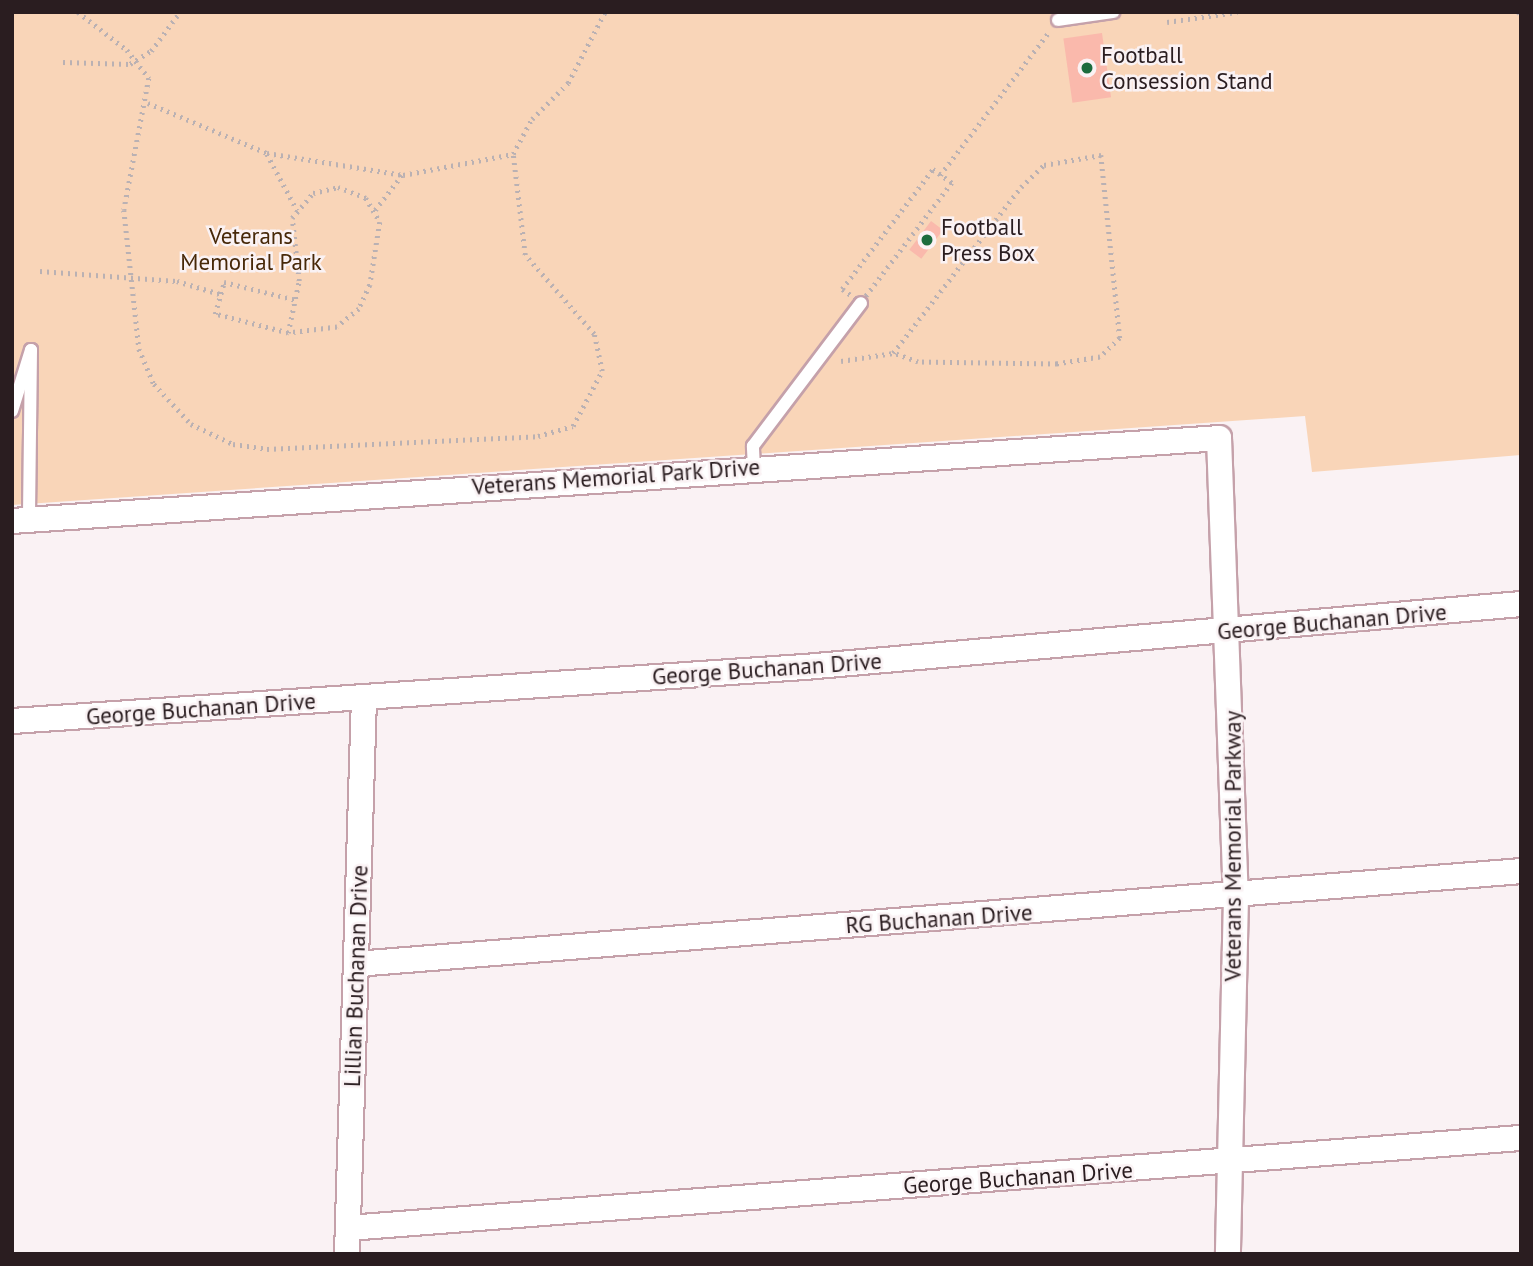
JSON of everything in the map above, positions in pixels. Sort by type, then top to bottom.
[{"type":"street","name":"Veterans Memorial Park Drive","points":[[21,520],[1219,438]]},
{"type":"street","name":"Veterans Memorial Parkway","points":[[1219,438],[1230,632],[1236,897],[1228,1254]]},
{"type":"street","name":"George Buchanan Drive","points":[[12,722],[1230,632],[1521,604]]},
{"type":"street","name":"Lillian Buchanan Drive","points":[[347,1254],[364,698]]},
{"type":"street","name":"RG Buchanan Drive","points":[[356,964],[1236,897],[1521,871]]},
{"type":"street","name":"George Buchanan Drive","points":[[348,1228],[1521,1138]]},
{"type":"lane","points":[[1058,20],[1114,12]]},
{"type":"lane","points":[[754,468],[752,446],[861,303]]},
{"type":"lane","points":[[12,411],[31,350],[21,520]]},
{"type":"path","points":[[78,12],[138,60],[149,78],[148,103],[126,193],[127,276],[135,335],[154,384],[191,424],[233,444],[281,449],[538,436],[573,426],[602,372],[597,346],[594,334],[526,256],[513,154],[532,119],[568,83],[604,12]]},
{"type":"path","points":[[63,62],[120,66],[138,60],[180,12]]},
{"type":"path","points":[[1167,22],[1237,12]]},
{"type":"path","points":[[940,174],[1058,20]]},
{"type":"path","points":[[148,103],[267,153],[403,175],[513,154]]},
{"type":"path","points":[[267,153],[297,209]]},
{"type":"path","points":[[813,366],[893,353],[918,362],[1057,364],[1100,357],[1120,338],[1101,155],[1044,165],[992,221],[950,287],[893,353]]},
{"type":"path","points":[[933,169],[940,174],[952,183],[861,303],[842,289],[933,169]]},
{"type":"path","points":[[375,210],[403,175]]},
{"type":"path","points":[[288,333],[296,300],[299,273],[289,232],[297,209],[313,192],[338,187],[366,198],[375,210],[377,250],[359,309],[329,330],[288,333],[215,314],[223,282],[296,300]]},
{"type":"path","points":[[40,271],[127,276],[220,294]]},
{"type":"green space","name":"Veterans Memorial Park","points":[[12,12],[1521,12],[1521,455],[1312,472],[1305,416],[12,505]]},
{"type":"building","name":"Football Consession Stand","points":[[1102,33],[1111,97],[1072,103],[1063,38]]},
{"type":"building","name":"Football Press Box","points":[[931,221],[943,230],[921,259],[909,250]]},
{"type":"place","name":"Football Consession Stand","points":[[1087,68]]},
{"type":"place","name":"Football Press Box","points":[[927,240]]}]
